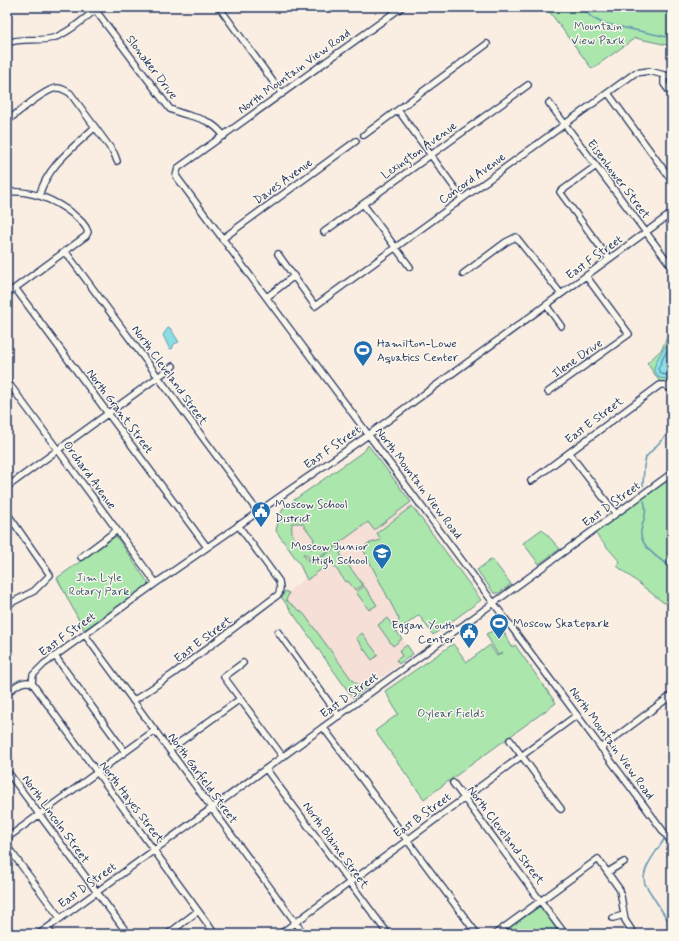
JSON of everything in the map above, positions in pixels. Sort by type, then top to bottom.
[{"type":"street","points":[[219,7],[282,94]]},
{"type":"street","name":"North Mountain View Road","points":[[402,7],[178,168],[176,176],[671,841]]},
{"type":"street","points":[[7,43],[19,39],[42,40],[53,38],[62,34],[96,8]]},
{"type":"street","name":"Slonaker Drive","points":[[96,8],[170,109],[183,114],[205,119],[212,123],[224,136]]},
{"type":"street","points":[[364,135],[487,44]]},
{"type":"street","name":"Concord Avenue","points":[[294,276],[315,306],[635,73],[643,71],[664,75]]},
{"type":"street","points":[[672,77],[664,75],[664,84],[672,95]]},
{"type":"street","name":"Lexington Avenue","points":[[324,232],[528,85]]},
{"type":"street","points":[[7,121],[45,94],[52,90],[60,89],[70,93],[114,153],[117,162]]},
{"type":"street","points":[[608,93],[672,181]]},
{"type":"street","name":"Eisenhower Street","points":[[549,103],[672,267]]},
{"type":"street","points":[[398,110],[462,198]]},
{"type":"street","points":[[39,196],[46,177],[52,168],[95,127]]},
{"type":"street","name":"Daves Avenue","points":[[222,239],[356,141]]},
{"type":"street","points":[[596,166],[560,192],[609,259]]},
{"type":"street","points":[[7,192],[39,196],[62,206],[84,225],[88,232],[86,236],[7,294]]},
{"type":"street","points":[[363,204],[410,267]]},
{"type":"street","name":"East F Street","points":[[32,683],[33,675],[36,671],[55,656],[238,525],[369,434],[672,213]]},
{"type":"street","points":[[463,274],[513,238],[518,239],[561,294]]},
{"type":"street","name":"North Cleveland Street","points":[[65,251],[258,512]]},
{"type":"street","points":[[266,297],[294,276],[278,254]]},
{"type":"street","name":"Ilene Drive","points":[[548,392],[629,334],[586,276]]},
{"type":"street","name":"North Grant Street","points":[[15,288],[207,547]]},
{"type":"street","points":[[546,305],[561,326]]},
{"type":"street","points":[[7,487],[173,366]]},
{"type":"street","name":"Orchard Avenue","points":[[7,380],[156,583]]},
{"type":"street","name":"East E Street","points":[[531,480],[660,385],[665,385],[672,390]]},
{"type":"street","points":[[569,452],[616,514]]},
{"type":"street","name":"East D Street","points":[[39,934],[672,473]]},
{"type":"street","points":[[7,514],[49,571],[49,577],[34,591],[7,605]]},
{"type":"street","name":"East E Street","points":[[133,701],[173,674],[279,594],[279,581],[238,525]]},
{"type":"street","points":[[81,557],[117,530]]},
{"type":"street","points":[[278,632],[339,716]]},
{"type":"street","name":"North Garfield Street","points":[[85,635],[304,934]]},
{"type":"street","points":[[55,656],[125,752]]},
{"type":"street","points":[[243,663],[224,677],[283,757]]},
{"type":"street","points":[[7,692],[22,682],[27,681],[32,683]]},
{"type":"street","name":"North Hayes Street","points":[[32,683],[215,934]]},
{"type":"street","points":[[601,748],[672,695]]},
{"type":"street","points":[[169,750],[240,699]]},
{"type":"street","name":"East B Street","points":[[280,934],[577,715]]},
{"type":"street","points":[[324,727],[476,934]]},
{"type":"street","points":[[7,838],[154,731]]},
{"type":"street","points":[[510,740],[561,809]]},
{"type":"street","name":"North Blaine Street","points":[[266,769],[388,934]]},
{"type":"street","name":"North Lincoln Street","points":[[10,775],[128,934]]},
{"type":"street","name":"North Cleveland Street","points":[[453,783],[565,934]]},
{"type":"street","points":[[7,846],[60,918]]},
{"type":"street","points":[[7,858],[13,854]]},
{"type":"street","points":[[494,934],[598,859],[608,872],[621,894],[624,915],[628,926],[634,934]]},
{"type":"street","points":[[608,872],[624,862]]},
{"type":"street","points":[[168,934],[198,911]]},
{"type":"street","points":[[613,918],[624,915]]},
{"type":"street","points":[[47,928],[52,934]]},
{"type":"shaded area","name":"Moscow Junior High School","points":[[368,445],[467,580],[403,627],[398,625],[394,628],[413,654],[353,698],[282,598],[285,591],[289,593],[291,589],[306,578],[306,575],[276,531],[279,517],[284,507],[365,450]]},
{"type":"green space","name":"Mountain View Park","points":[[546,7],[672,7],[672,46],[635,38],[592,69]]},
{"type":"green space","points":[[672,325],[672,393],[668,387],[662,385],[647,363],[662,349]]},
{"type":"green space","points":[[368,445],[411,502],[374,530],[368,522],[312,563],[306,554],[303,554],[311,565],[337,546],[342,552],[340,554],[363,585],[355,590],[348,581],[346,582],[331,562],[307,580],[299,563],[276,531],[279,517],[284,507],[365,450]],"holes":[[[292,523],[302,523],[314,539],[311,549],[302,546],[293,536]]]},
{"type":"green space","points":[[672,473],[672,601],[664,603],[617,566],[620,562],[593,531]]},
{"type":"green space","points":[[412,506],[481,600],[433,635],[419,615],[403,627],[398,625],[399,619],[364,551],[367,544],[381,540],[377,533]]},
{"type":"green space","points":[[542,529],[560,549],[539,564],[523,543]]},
{"type":"green space","name":"Jim Lyle Rotary Park","points":[[116,536],[149,584],[84,630],[57,578]]},
{"type":"green space","points":[[492,559],[511,584],[499,593],[494,593],[477,570]]},
{"type":"green space","points":[[364,586],[377,605],[369,610],[356,592]]},
{"type":"green space","points":[[285,591],[289,593],[286,600],[304,614],[352,680],[359,686],[368,687],[353,698],[282,598]]},
{"type":"green space","points":[[387,618],[402,639],[393,646],[378,625]]},
{"type":"green space","name":"Oylear Fields","points":[[501,627],[512,647],[515,645],[556,703],[424,799],[375,731],[398,714],[385,691],[453,644],[467,662],[490,645],[497,656],[503,653],[498,655],[486,634]]},
{"type":"green space","points":[[362,633],[378,655],[372,660],[356,638]]},
{"type":"green space","points":[[407,645],[413,654],[399,664],[396,660],[402,656],[399,651]]},
{"type":"green space","points":[[541,907],[560,934],[501,934]]},
{"type":"water","points":[[168,328],[170,328],[179,342],[174,344],[172,349],[169,348],[163,335]]},
{"type":"water","points":[[672,338],[672,380],[659,378],[654,370],[656,361]]},
{"type":"waterway","points":[[583,7],[591,17],[602,23],[672,38]]},
{"type":"waterway","points":[[643,486],[646,457],[672,429]]},
{"type":"waterway","points":[[644,501],[645,512],[641,531],[643,542],[657,557],[672,567]]},
{"type":"waterway","points":[[667,835],[672,826]]},
{"type":"waterway","points":[[665,838],[647,866],[644,878],[645,884],[672,927]]},
{"type":"place","name":"Hamilton-Lowe Aquatics Center","points":[[363,367]]},
{"type":"place","name":"Moscow School District","points":[[261,528]]},
{"type":"place","name":"Moscow Junior High School","points":[[382,570]]},
{"type":"place","name":"Moscow Skatepark","points":[[499,640]]},
{"type":"place","name":"Eggan Youth Center","points":[[469,649]]}]
